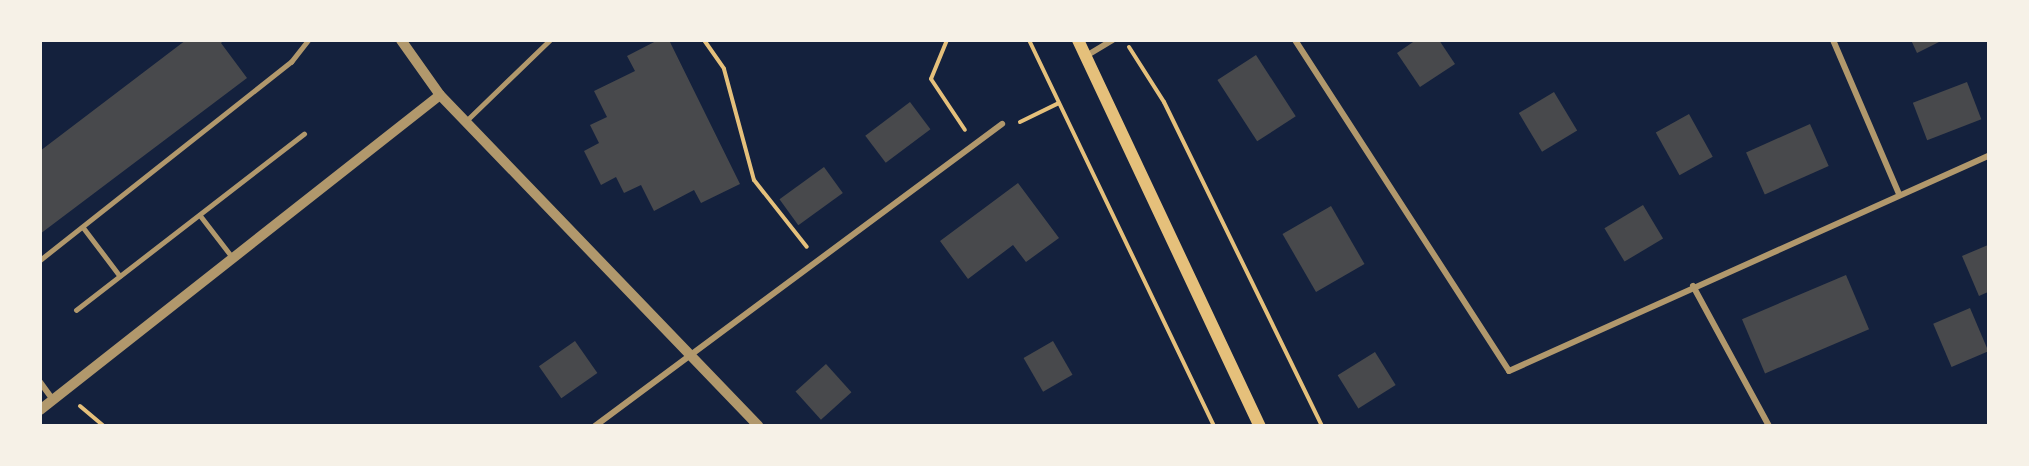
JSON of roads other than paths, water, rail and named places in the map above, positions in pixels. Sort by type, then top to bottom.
[{"type":"main road","points":[[1077,40],[1260,426]]},
{"type":"street","points":[[401,40],[440,95],[758,426]]},
{"type":"street","points":[[1086,56],[1113,40]]},
{"type":"street","points":[[1295,40],[1509,370],[1899,194],[1989,156]]},
{"type":"street","points":[[1833,40],[1899,194]]},
{"type":"street","points":[[40,410],[234,260],[440,95]]},
{"type":"street","points":[[595,426],[689,353],[1002,124]]},
{"type":"street","points":[[1693,286],[1769,426]]},
{"type":"street","points":[[40,382],[53,400]]},
{"type":"lane","points":[[40,260],[291,62],[308,40]]},
{"type":"lane","points":[[466,121],[550,40]]},
{"type":"lane","points":[[76,310],[304,134]]},
{"type":"lane","points":[[200,215],[234,260]]},
{"type":"lane","points":[[83,227],[120,276]]}]
